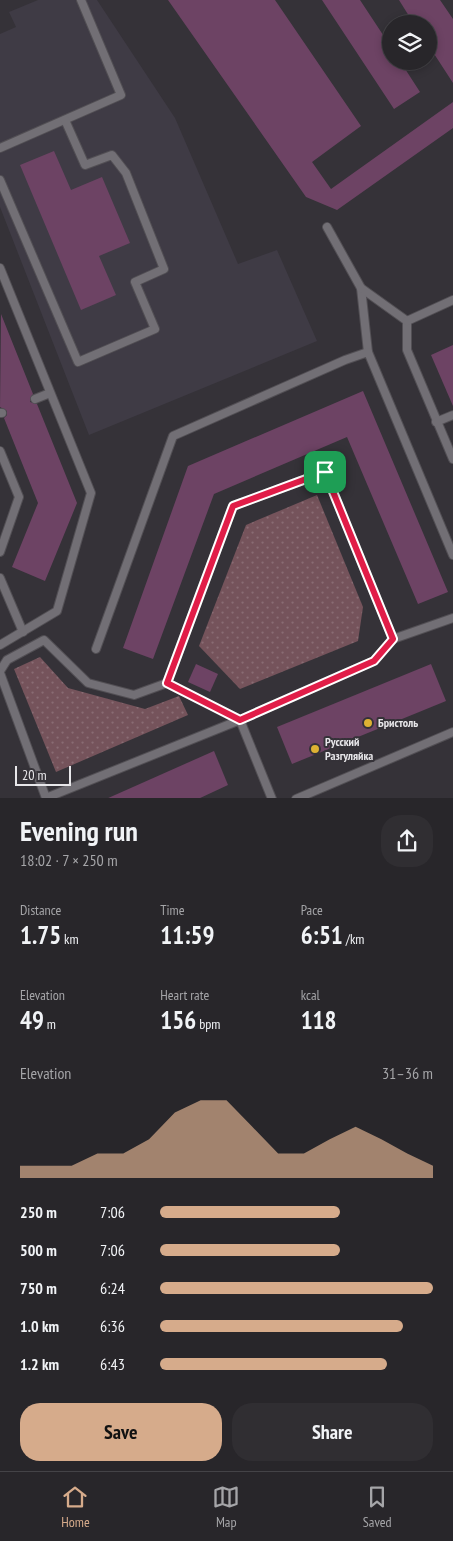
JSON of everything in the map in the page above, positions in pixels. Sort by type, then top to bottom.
[{"type":"lane","points":[[0,148],[121,95],[81,0]]},
{"type":"lane","points":[[0,180],[78,362],[155,329],[135,282],[164,269],[126,173],[112,155],[85,165],[65,120]]},
{"type":"lane","points":[[327,227],[361,288],[368,352],[453,555]]},
{"type":"lane","points":[[0,268],[91,493],[57,611],[0,645]]},
{"type":"lane","points":[[361,288],[407,321]]},
{"type":"lane","points":[[407,321],[453,300]]},
{"type":"lane","points":[[407,321],[407,350],[453,459]]},
{"type":"lane","points":[[96,649],[173,436],[345,360],[368,352]]},
{"type":"lane","points":[[35,399],[50,393]]},
{"type":"lane","points":[[436,422],[453,415]]},
{"type":"lane","points":[[0,451],[19,497],[0,552]]},
{"type":"lane","points":[[167,683],[233,506],[325,472],[393,639]]},
{"type":"lane","points":[[0,578],[23,632]]},
{"type":"lane","points":[[272,798],[240,720],[167,683],[134,695],[88,683],[44,640],[7,660],[0,672],[46,798],[240,720],[374,661],[393,639],[453,618]]},
{"type":"lane","points":[[296,798],[453,732]]},
{"type":"shaded area","points":[[38,0],[97,0],[175,118],[238,264],[277,250],[317,341],[89,435],[0,207],[0,34],[16,27],[9,12]]},
{"type":"shaded area","points":[[317,495],[363,607],[358,641],[240,689],[199,646],[246,525]]},
{"type":"shaded area","points":[[40,657],[68,688],[145,709],[179,696],[188,715],[56,772],[14,669]]},
{"type":"building","points":[[168,0],[275,0],[361,126],[312,162],[331,189],[453,102],[453,128],[337,210],[306,197]]},
{"type":"building","points":[[322,0],[360,0],[382,33],[382,70],[406,70],[420,92],[394,109]]},
{"type":"building","points":[[399,0],[440,0],[453,19],[453,83],[437,58],[437,15],[408,15]]},
{"type":"building","points":[[54,151],[71,190],[102,177],[130,243],[99,256],[116,295],[81,310],[20,165]]},
{"type":"building","points":[[1,314],[33,394],[30,402],[37,404],[77,503],[45,581],[12,567],[38,503],[4,418],[7,415],[7,411],[0,407]]},
{"type":"building","points":[[453,345],[453,406],[431,355]]},
{"type":"building","points":[[363,391],[448,592],[418,604],[347,437],[214,494],[153,659],[123,648],[188,466]]},
{"type":"building","points":[[196,664],[218,674],[210,692],[188,682]]},
{"type":"building","points":[[431,664],[446,701],[292,764],[277,727]]},
{"type":"building","points":[[214,751],[228,785],[200,798],[108,798]]},
{"type":"place","name":"Бристоль","points":[[368,723]]},
{"type":"place","name":"Русский Разгуляйка","points":[[315,749]]},
{"type":"route","points":[[325,472],[393,639],[374,661],[240,720],[167,683],[233,506],[325,472]]}]
